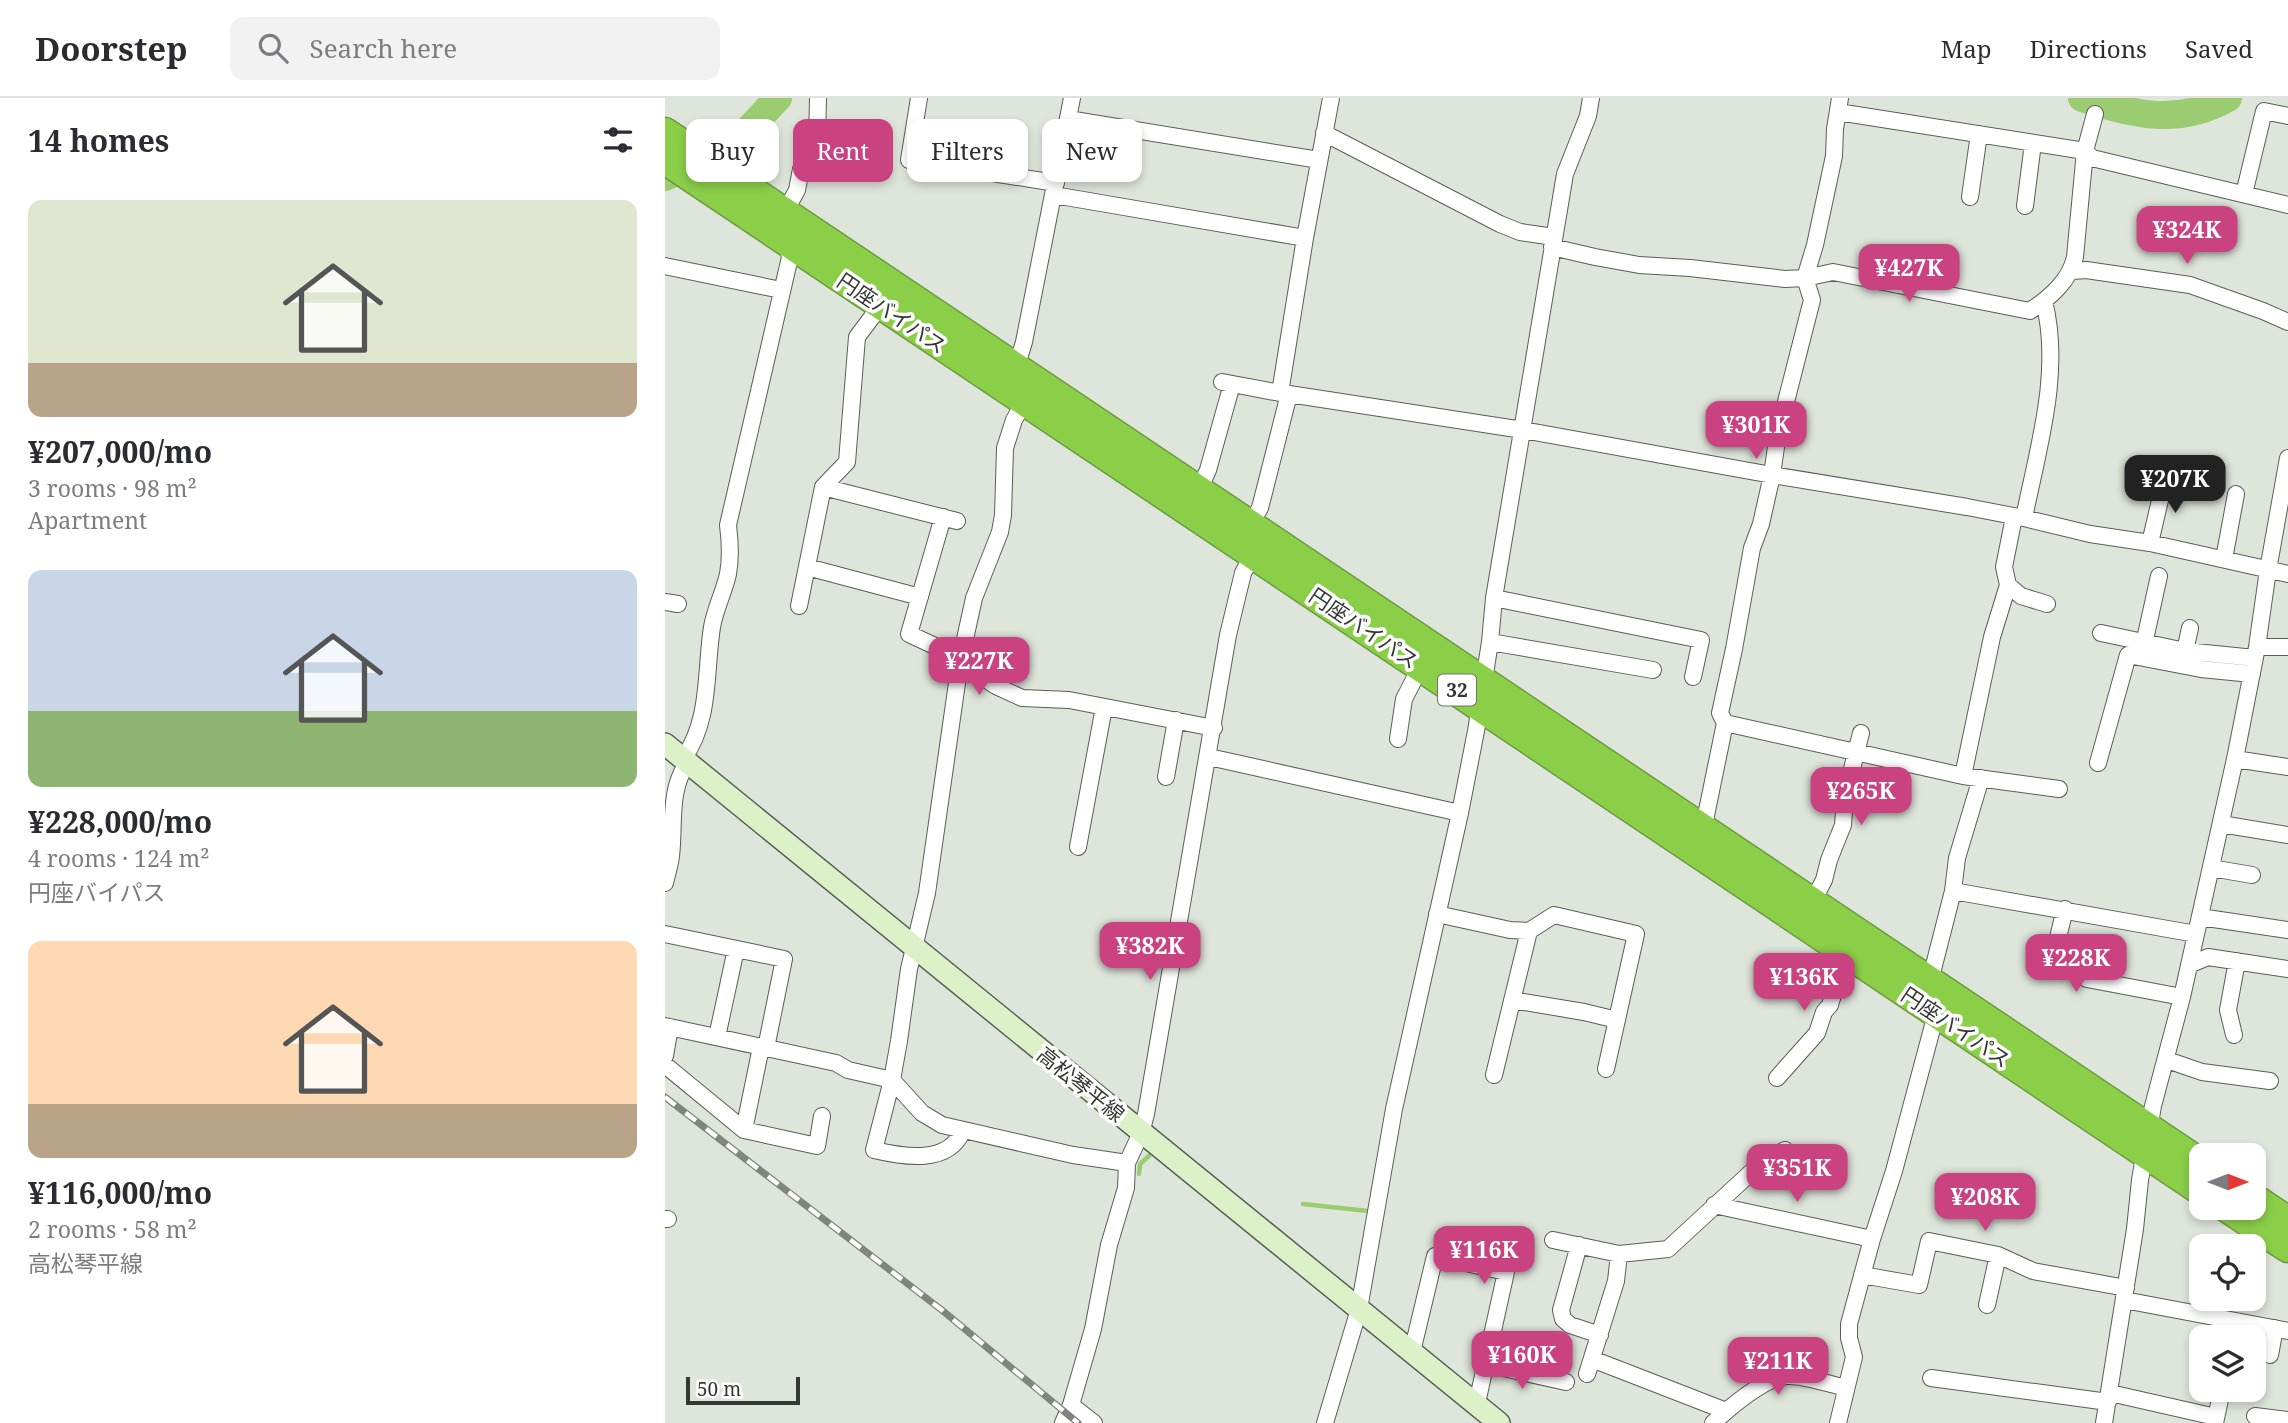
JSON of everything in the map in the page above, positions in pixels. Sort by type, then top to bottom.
[{"type":"highway","name":"円座バイパス","points":[[665,132],[673,156],[790,225],[1016,368],[1250,524],[1838,949],[1936,1014],[2147,1140],[2189,1158]]},
{"type":"highway","name":"円座バイパス","points":[[790,225],[881,305],[1420,666],[1482,694],[1703,830],[1930,981],[2147,1140],[2189,1180]]},
{"type":"highway","points":[[1016,368],[1024,401]]},
{"type":"highway","points":[[1250,524],[1253,554]]},
{"type":"highway","points":[[2266,1206],[2288,1221]]},
{"type":"highway","points":[[2245,1220],[2288,1248]]},
{"type":"main road","name":"高松琴平線","points":[[674,753],[1499,1423]]},
{"type":"street","points":[[665,883],[671,855],[679,774],[674,753],[694,744],[701,725],[713,625],[728,573],[730,541],[727,525],[790,257],[790,225],[801,169],[817,141],[818,98]]},
{"type":"street","points":[[919,98],[909,160],[1305,238]]},
{"type":"street","points":[[1068,119],[1072,98]]},
{"type":"street","points":[[1250,524],[1260,508],[1285,393],[1305,238],[1331,98]]},
{"type":"street","points":[[1325,1423],[1359,1309],[1394,1109],[1460,813],[1482,694],[1494,598],[1565,174],[1588,116],[1591,98]]},
{"type":"street","points":[[1703,830],[1725,723],[1720,713],[1752,548],[1761,524],[1778,433],[1812,300],[1805,278],[1834,156],[1839,105],[1979,134],[2085,151],[2092,158],[2288,205]]},
{"type":"street","points":[[2244,194],[2265,111],[2288,116]]},
{"type":"street","points":[[1324,133],[1500,224],[1553,242],[1639,265],[1785,279],[1833,272],[2030,311],[2045,301],[2072,271],[2085,151],[2095,114]]},
{"type":"street","points":[[1142,131],[1318,160]]},
{"type":"street","points":[[1970,197],[1979,134]]},
{"type":"street","points":[[2025,206],[2033,143]]},
{"type":"street","points":[[1016,368],[1024,342],[1056,182]]},
{"type":"street","points":[[665,266],[781,290]]},
{"type":"street","points":[[2072,271],[2086,270],[2190,285],[2288,322]]},
{"type":"street","points":[[1963,776],[1992,637],[2008,584],[2004,568],[2049,393],[2050,335],[2045,301]]},
{"type":"street","points":[[799,606],[823,487],[847,462],[857,338],[881,305]]},
{"type":"street","points":[[1199,490],[1208,470],[1227,383],[1861,488],[2019,517],[2090,534],[2150,543],[2288,574]]},
{"type":"street","points":[[963,1130],[959,1140],[943,1152],[931,1155],[893,1154],[874,1150],[892,1080],[909,969],[927,893],[960,662],[974,598],[1000,532],[1005,448],[1014,420],[1024,401]]},
{"type":"street","points":[[2105,1423],[2147,1140],[2235,759],[2255,660],[2288,458]]},
{"type":"street","points":[[2150,543],[2165,479]]},
{"type":"street","points":[[823,487],[950,519],[909,634],[937,647],[996,686],[1022,698],[1069,699],[1214,728]]},
{"type":"street","points":[[2224,559],[2236,494]]},
{"type":"street","points":[[1063,1423],[1071,1405],[1093,1329],[1109,1245],[1126,1188],[1127,1163],[1141,1133],[1231,623],[1243,573],[1253,554]]},
{"type":"street","points":[[807,567],[920,597]]},
{"type":"street","points":[[2144,644],[2159,576]]},
{"type":"street","points":[[2008,584],[2021,596],[2047,604]]},
{"type":"street","points":[[1494,598],[1701,640],[1693,677]]},
{"type":"street","points":[[2185,651],[2190,628]]},
{"type":"street","points":[[2101,633],[2144,644],[2255,660]]},
{"type":"street","points":[[1490,642],[1653,670]]},
{"type":"street","points":[[2098,763],[2128,655],[2201,669],[2255,660],[2288,647]]},
{"type":"street","points":[[1398,738],[1404,699],[1420,666]]},
{"type":"street","points":[[1078,847],[1104,706]]},
{"type":"street","points":[[1166,778],[1176,720]]},
{"type":"street","points":[[1725,723],[1823,747],[1857,751],[1963,776],[2059,789]]},
{"type":"street","points":[[1812,903],[1825,880],[1829,860],[1843,825],[1845,797],[1861,733]]},
{"type":"street","points":[[1209,757],[1460,813]]},
{"type":"street","points":[[2235,759],[2288,767]]},
{"type":"street","points":[[1930,981],[1953,891],[1957,858],[1980,778]]},
{"type":"street","points":[[2221,824],[2288,835]]},
{"type":"street","points":[[2211,868],[2252,875]]},
{"type":"street","points":[[1953,891],[2196,934]]},
{"type":"street","points":[[2065,909],[2056,946],[2073,960],[2087,979],[2182,996]]},
{"type":"street","points":[[1437,914],[1529,932],[1554,915],[1636,934],[1605,1069]]},
{"type":"street","points":[[2200,917],[2288,930]]},
{"type":"street","points":[[1494,1075],[1529,932]]},
{"type":"street","points":[[665,934],[784,959],[744,1130]]},
{"type":"street","points":[[717,1037],[736,949]]},
{"type":"street","points":[[1777,1078],[1817,1032],[1838,978],[1838,949]]},
{"type":"street","points":[[2189,964],[2208,957],[2288,969]]},
{"type":"street","points":[[2234,1035],[2228,1010],[2237,961]]},
{"type":"street","points":[[1512,1000],[1617,1020]]},
{"type":"street","points":[[1838,1423],[1854,1357],[1849,1324],[1936,1014]]},
{"type":"street","points":[[665,1056],[668,1026],[836,1063],[848,1070],[892,1080],[922,1113],[942,1125],[1073,1155],[1127,1163]]},
{"type":"street","points":[[2167,1060],[2202,1072],[2270,1081]]},
{"type":"street","points":[[665,1065],[744,1130],[817,1146],[823,1115]]},
{"type":"street","points":[[1553,1240],[1619,1254],[1668,1249],[1759,1165],[1785,1150]]},
{"type":"street","points":[[1714,1205],[1872,1238]]},
{"type":"street","points":[[1862,1275],[1919,1286],[1929,1241],[1998,1255],[2033,1271],[2281,1330],[2270,1354]]},
{"type":"street","points":[[1579,1245],[1561,1310],[1563,1319],[1570,1325],[1600,1335]]},
{"type":"street","points":[[1619,1254],[1616,1281],[1589,1366],[1719,1417],[1774,1378],[1789,1375],[1846,1388]]},
{"type":"street","points":[[1987,1305],[1998,1255]]},
{"type":"street","points":[[1412,1352],[1435,1256],[1506,1272],[1477,1404]]},
{"type":"street","points":[[1485,1364],[1566,1382]]},
{"type":"street","points":[[1931,1378],[2109,1398],[2215,1420],[2220,1402]]},
{"type":"street","points":[[1071,1405],[1094,1423]]},
{"type":"street","points":[[2255,1416],[2288,1420]]},
{"type":"waterway","points":[[665,177],[733,146],[778,98]]},
{"type":"waterway","points":[[2082,98],[2120,109],[2156,115],[2191,112],[2228,98]]},
{"type":"waterway","points":[[1139,1174],[1140,1164],[1149,1156]]},
{"type":"waterway","points":[[1303,1204],[1368,1211]]},
{"type":"railway","points":[[665,1097],[943,1311],[1078,1423]]}]
